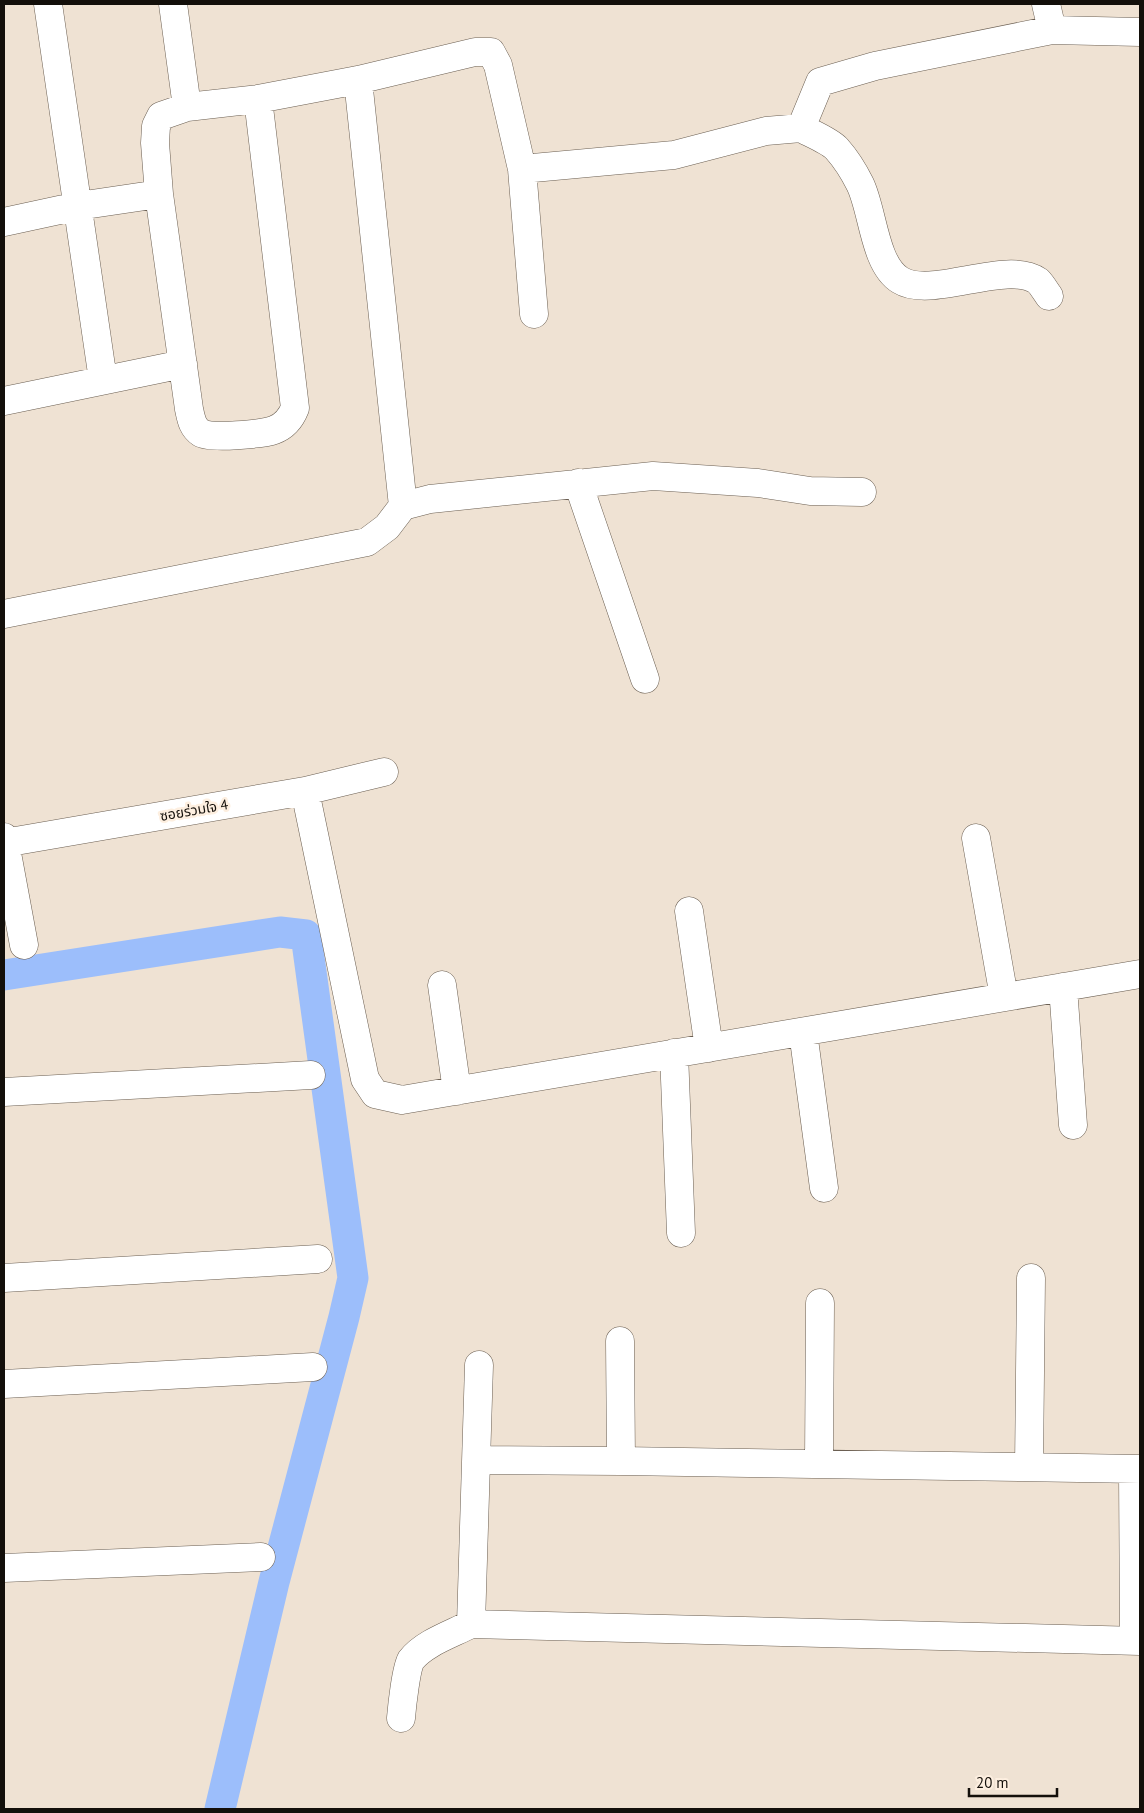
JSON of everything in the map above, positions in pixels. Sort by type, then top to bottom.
[{"type":"street","points":[[48,4],[103,380]]},
{"type":"street","points":[[173,4],[187,107]]},
{"type":"street","points":[[1046,4],[1052,30]]},
{"type":"street","points":[[801,128],[820,82],[875,66],[1052,30],[1140,32]]},
{"type":"street","points":[[258,99],[295,408],[291,418],[274,430],[224,436],[211,436],[201,433],[193,425],[189,409],[159,194],[155,142],[156,126],[161,116],[187,107],[258,99],[358,80],[475,52],[491,52],[498,65],[522,169],[534,314]]},
{"type":"street","points":[[358,80],[403,506]]},
{"type":"street","points":[[522,169],[674,155],[766,131],[801,128],[836,147],[860,184],[883,260],[897,278],[908,285],[928,285],[1021,274],[1038,281],[1049,296]]},
{"type":"street","points":[[4,222],[78,206],[159,194]]},
{"type":"street","points":[[4,401],[183,364]]},
{"type":"street","points":[[4,614],[366,542],[387,527],[403,506],[430,499],[653,476],[758,483],[810,490],[862,492]]},
{"type":"street","points":[[578,483],[646,679]]},
{"type":"street","name":"ซอยร่วมใจ 4","points":[[4,841],[305,791],[384,772]]},
{"type":"street","points":[[305,791],[365,1079],[375,1094],[402,1100],[1140,974]]},
{"type":"street","points":[[976,838],[1004,997]]},
{"type":"street","points":[[4,841],[24,945]]},
{"type":"street","points":[[688,911],[709,1048]]},
{"type":"street","points":[[442,985],[457,1091]]},
{"type":"street","points":[[1062,987],[1073,1125]]},
{"type":"street","points":[[803,1032],[824,1188]]},
{"type":"street","points":[[674,1054],[681,1233]]},
{"type":"street","points":[[4,1092],[311,1075]]},
{"type":"street","points":[[4,1278],[318,1259]]},
{"type":"street","points":[[1030,1467],[1031,1278]]},
{"type":"street","points":[[818,1464],[820,1303]]},
{"type":"street","points":[[620,1341],[621,1461]]},
{"type":"street","points":[[470,1624],[479,1365]]},
{"type":"street","points":[[4,1384],[313,1367]]},
{"type":"street","points":[[400,1718],[410,1662],[428,1644],[450,1636],[470,1624],[1137,1641],[1137,1469],[476,1460]]},
{"type":"street","points":[[4,1568],[261,1557]]},
{"type":"waterway","points":[[4,975],[280,932],[306,935],[353,1278],[274,1582],[220,1809]]}]
